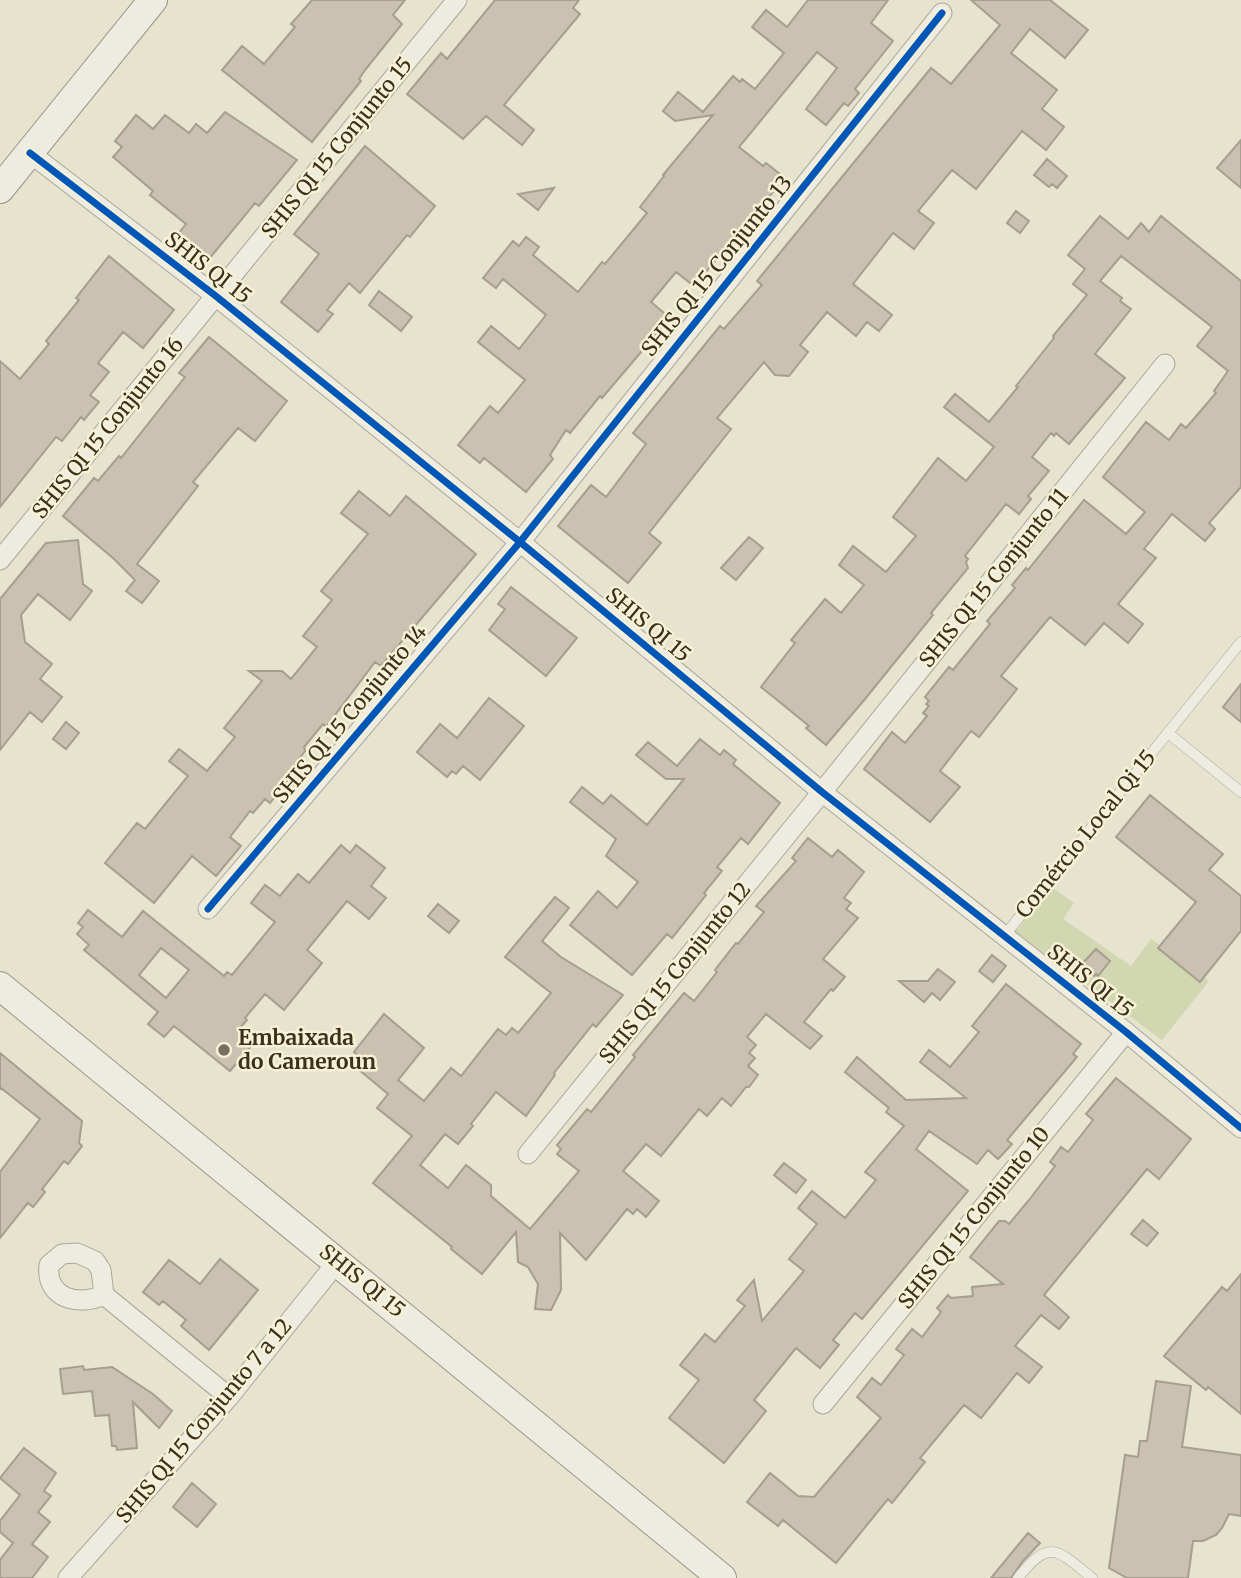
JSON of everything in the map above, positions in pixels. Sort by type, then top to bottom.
[{"type":"street","points":[[0,189],[153,0]]},
{"type":"street","name":"SHIS QI 15 Conjunto 15","points":[[217,296],[457,0]]},
{"type":"street","name":"SHIS QI 15 Conjunto 13","points":[[520,542],[942,13]]},
{"type":"street","name":"SHIS QI 15","points":[[30,153],[217,296],[822,792],[1126,1031],[1241,1128]]},
{"type":"street","name":"SHIS QI 15 Conjunto 16","points":[[0,560],[217,296]]},
{"type":"street","name":"SHIS QI 15 Conjunto 11","points":[[822,792],[1165,364]]},
{"type":"street","name":"SHIS QI 15 Conjunto 14","points":[[208,909],[520,542]]},
{"type":"street","name":"SHIS QI 15 Conjunto 12","points":[[528,1154],[822,792]]},
{"type":"street","name":"SHIS QI 15","points":[[0,986],[722,1578]]},
{"type":"street","name":"SHIS QI 15 Conjunto 10","points":[[823,1404],[1126,1031]]},
{"type":"street","name":"SHIS QI 15 Conjunto 7 a 12","points":[[68,1578],[229,1396],[338,1261]]},
{"type":"street","points":[[104,1295],[229,1396]]},
{"type":"lane","name":"Comércio Local Qi 15","points":[[1004,935],[1241,642]]},
{"type":"lane","name":"Comércio Local Qi 15","points":[[1168,733],[1241,792]]},
{"type":"lane","points":[[1018,1578],[1033,1558],[1043,1552],[1053,1551],[1070,1560],[1092,1578]]},
{"type":"green space","points":[[1053,888],[1074,903],[1063,919],[1131,966],[1151,939],[1209,981],[1162,1040],[1015,932]]},
{"type":"building","points":[[312,0],[405,0],[393,15],[402,24],[312,142],[222,70],[242,46],[264,64],[295,27],[291,24]]},
{"type":"building","points":[[495,0],[579,0],[573,8],[580,14],[504,105],[534,130],[522,145],[486,116],[463,139],[407,94],[441,53],[447,59]]},
{"type":"building","points":[[808,0],[888,0],[871,23],[893,41],[855,89],[859,93],[848,106],[844,103],[826,125],[806,109],[837,68],[817,52],[739,147],[763,166],[766,163],[785,178],[694,286],[676,272],[651,302],[670,318],[570,433],[566,430],[550,455],[553,459],[526,492],[484,458],[480,463],[458,445],[490,406],[498,413],[525,380],[478,342],[491,326],[519,349],[546,315],[503,279],[496,288],[483,278],[513,241],[519,246],[526,237],[539,247],[533,255],[578,292],[647,213],[640,207],[713,115],[675,121],[663,111],[678,92],[703,112],[733,76],[755,89],[784,53],[752,27],[766,10],[787,27]]},
{"type":"building","points":[[971,0],[1050,0],[1088,30],[1065,58],[1030,29],[1011,53],[1057,90],[1042,109],[1064,127],[1046,150],[1022,131],[976,189],[952,170],[918,211],[934,223],[914,249],[893,233],[853,284],[892,315],[879,331],[867,322],[856,336],[827,312],[800,345],[808,352],[789,376],[775,375],[764,362],[717,418],[731,429],[649,533],[661,543],[628,583],[558,526],[591,485],[606,497],[646,444],[633,433],[720,326],[724,329],[762,285],[757,281],[931,68],[951,84],[1000,25]]},
{"type":"building","points":[[225,112],[297,160],[259,206],[255,203],[209,259],[178,234],[186,224],[150,195],[153,191],[113,157],[122,147],[115,141],[136,115],[153,129],[165,115],[189,133],[196,124],[207,133]]},
{"type":"building","points":[[1241,140],[1241,188],[1217,168]]},
{"type":"building","points":[[365,146],[435,206],[410,237],[407,235],[360,293],[349,283],[327,310],[333,314],[318,332],[281,302],[319,254],[294,234]]},
{"type":"building","points":[[1047,159],[1067,176],[1057,188],[1052,184],[1049,187],[1034,175]]},
{"type":"building","points":[[554,188],[538,210],[518,194]]},
{"type":"building","points":[[1016,211],[1029,221],[1020,233],[1007,223]]},
{"type":"building","points":[[1100,216],[1128,239],[1141,223],[1149,232],[1161,216],[1241,281],[1241,487],[1209,523],[1215,529],[1205,541],[1172,514],[1144,549],[1156,558],[1118,604],[1143,624],[1128,643],[1104,623],[1085,645],[1050,617],[1001,676],[1017,689],[979,737],[971,731],[940,771],[960,787],[930,822],[864,769],[892,732],[905,743],[927,716],[923,713],[929,706],[925,697],[949,667],[953,670],[990,624],[987,621],[1015,588],[1012,585],[1026,568],[1028,570],[1084,500],[1126,534],[1145,512],[1103,477],[1146,422],[1169,440],[1181,424],[1186,428],[1216,393],[1214,391],[1228,371],[1197,346],[1212,327],[1121,256],[1100,281],[1122,298],[1120,301],[1131,309],[1095,354],[1125,378],[1069,444],[1056,433],[1054,436],[1051,433],[1032,457],[1049,471],[1028,496],[1031,499],[1019,514],[1006,504],[965,556],[968,559],[968,568],[865,699],[826,745],[806,728],[809,726],[761,687],[795,643],[791,640],[825,599],[841,613],[864,585],[839,565],[853,546],[886,572],[916,536],[893,517],[938,458],[966,481],[994,447],[944,407],[955,394],[989,422],[1018,387],[1016,386],[1053,336],[1087,295],[1073,284],[1085,269],[1068,255]]},
{"type":"building","points":[[109,256],[174,310],[143,348],[123,332],[98,363],[109,372],[90,395],[99,402],[84,420],[81,417],[62,441],[56,437],[0,507],[0,361],[20,379],[49,344],[46,341]]},
{"type":"building","points":[[379,291],[412,317],[401,331],[369,305]]},
{"type":"building","points":[[209,337],[287,401],[255,441],[238,428],[193,482],[198,486],[137,564],[159,581],[142,603],[126,591],[135,580],[63,516],[94,478],[98,481],[119,456],[121,458],[185,377],[179,373]]},
{"type":"building","points":[[359,491],[390,516],[406,496],[476,554],[381,666],[375,662],[326,727],[323,724],[304,747],[305,751],[294,766],[305,774],[295,786],[288,780],[270,803],[265,799],[253,813],[250,811],[230,837],[241,846],[216,876],[192,856],[154,903],[105,863],[137,823],[145,829],[188,776],[169,761],[179,749],[207,771],[235,737],[224,728],[262,681],[249,671],[282,671],[291,679],[317,647],[303,636],[332,600],[321,591],[368,534],[341,513]]},
{"type":"building","points":[[749,537],[763,548],[736,580],[721,568]]},
{"type":"building","points":[[78,540],[83,584],[92,591],[70,620],[38,594],[21,615],[25,642],[52,664],[40,679],[62,697],[42,722],[30,712],[0,750],[0,599],[46,543]]},
{"type":"building","points":[[511,587],[577,638],[546,676],[489,630],[505,609],[498,604]]},
{"type":"building","points":[[1241,684],[1241,722],[1223,707]]},
{"type":"building","points":[[489,698],[524,726],[480,780],[463,766],[456,774],[452,771],[447,777],[417,752],[440,724],[457,738]]},
{"type":"building","points":[[66,722],[79,733],[66,749],[53,739]]},
{"type":"building","points":[[700,739],[720,755],[724,750],[736,760],[733,764],[780,803],[748,844],[741,838],[717,867],[722,871],[704,893],[706,895],[672,938],[667,934],[632,975],[570,925],[598,891],[617,908],[638,882],[606,856],[616,839],[570,802],[582,787],[603,804],[611,795],[647,825],[684,779],[666,779],[636,755],[648,742],[677,766]]},
{"type":"building","points":[[1150,795],[1223,854],[1209,870],[1241,896],[1241,931],[1200,982],[1158,948],[1196,902],[1116,837]]},
{"type":"building","points":[[808,838],[832,857],[838,850],[864,872],[844,898],[851,903],[846,909],[858,918],[823,959],[845,977],[833,991],[831,989],[804,1022],[822,1036],[810,1049],[766,1014],[747,1037],[756,1045],[749,1053],[755,1058],[748,1066],[758,1075],[749,1087],[746,1087],[731,1106],[722,1098],[707,1116],[699,1109],[661,1156],[646,1144],[623,1171],[659,1201],[646,1217],[637,1209],[633,1214],[627,1209],[586,1260],[560,1233],[561,1290],[551,1310],[535,1309],[538,1284],[528,1267],[518,1262],[516,1232],[482,1274],[373,1183],[412,1136],[377,1108],[388,1094],[353,1065],[360,1057],[354,1052],[384,1014],[424,1048],[398,1080],[424,1101],[451,1068],[461,1076],[498,1029],[506,1035],[512,1028],[518,1033],[551,993],[505,957],[555,897],[569,908],[542,941],[561,957],[623,995],[596,1027],[593,1024],[554,1073],[526,1116],[496,1092],[458,1144],[445,1134],[420,1165],[448,1188],[466,1165],[491,1185],[491,1196],[530,1229],[579,1171],[557,1154],[561,1149],[557,1145],[587,1109],[591,1112],[684,993],[694,1001],[736,943],[738,944],[764,912],[756,906],[796,861],[792,858]]},
{"type":"building","points":[[341,845],[350,853],[356,845],[385,868],[371,886],[386,898],[369,919],[347,901],[307,950],[322,963],[284,1010],[265,994],[245,1018],[247,1020],[237,1031],[253,1044],[230,1071],[174,1026],[164,1037],[148,1024],[158,1012],[84,950],[89,945],[77,934],[83,927],[78,923],[88,910],[122,937],[143,911],[224,976],[227,972],[232,975],[275,922],[251,903],[265,885],[280,896],[298,874],[309,883]],"holes":[[[161,948],[189,970],[166,998],[139,975]]]},
{"type":"building","points":[[438,904],[459,921],[449,933],[428,916]]},
{"type":"building","points":[[1096,949],[1110,961],[1098,976],[1094,976],[1081,965]]},
{"type":"building","points":[[992,955],[1006,966],[993,982],[979,971]]},
{"type":"building","points":[[938,969],[955,982],[940,1000],[932,993],[924,1002],[899,981],[928,981]]},
{"type":"building","points":[[1006,984],[1081,1044],[1073,1054],[1077,1057],[1007,1140],[1012,1144],[998,1159],[988,1150],[977,1164],[929,1131],[916,1149],[968,1191],[862,1319],[855,1313],[833,1340],[839,1345],[820,1368],[796,1348],[754,1400],[766,1411],[724,1463],[669,1418],[699,1380],[680,1365],[705,1334],[715,1342],[745,1306],[737,1300],[754,1280],[762,1321],[804,1271],[789,1259],[817,1224],[798,1208],[812,1191],[845,1218],[876,1180],[865,1172],[904,1126],[886,1112],[889,1108],[845,1072],[857,1057],[906,1100],[966,1098],[920,1062],[929,1050],[950,1067],[979,1032],[972,1026]]},
{"type":"building","points":[[0,1053],[82,1121],[79,1143],[82,1146],[68,1164],[64,1161],[42,1189],[45,1192],[33,1207],[28,1203],[0,1238],[0,1172],[40,1119],[0,1089]]},
{"type":"building","points":[[1116,1078],[1191,1139],[1159,1179],[1147,1169],[1044,1295],[1069,1317],[1059,1329],[1041,1315],[1015,1346],[1042,1367],[1029,1383],[1017,1373],[981,1418],[964,1405],[920,1458],[925,1462],[892,1503],[888,1499],[836,1563],[783,1520],[778,1526],[747,1502],[770,1473],[798,1496],[814,1497],[881,1418],[857,1397],[872,1378],[881,1385],[904,1355],[896,1349],[912,1329],[922,1337],[941,1312],[937,1308],[948,1295],[951,1298],[973,1296],[972,1287],[1003,1284],[970,1257],[999,1221],[1009,1224],[1029,1200],[1055,1166],[1050,1162],[1061,1147],[1068,1152],[1093,1120],[1086,1114]]},
{"type":"building","points":[[784,1163],[806,1180],[796,1193],[774,1175]]},
{"type":"building","points":[[1143,1220],[1158,1233],[1147,1246],[1131,1234]]},
{"type":"building","points":[[220,1259],[258,1290],[209,1350],[181,1326],[186,1320],[163,1301],[159,1305],[143,1292],[169,1260],[200,1284]]},
{"type":"building","points":[[1241,1274],[1241,1414],[1164,1356],[1222,1287],[1227,1291]]},
{"type":"building","points":[[83,1366],[84,1370],[112,1367],[153,1394],[172,1411],[159,1428],[133,1402],[137,1448],[117,1450],[116,1446],[112,1446],[109,1415],[95,1416],[92,1391],[63,1394],[60,1369]]},
{"type":"building","points":[[1156,1381],[1191,1386],[1182,1447],[1241,1455],[1241,1516],[1229,1514],[1216,1535],[1203,1541],[1193,1541],[1188,1578],[1127,1578],[1109,1568],[1125,1455],[1138,1457],[1140,1441],[1147,1441]]},
{"type":"building","points":[[24,1448],[56,1473],[44,1491],[51,1496],[38,1512],[50,1522],[32,1544],[48,1557],[32,1578],[0,1578],[0,1560],[13,1543],[0,1532],[0,1521],[20,1495],[0,1478]]},
{"type":"building","points":[[192,1483],[216,1504],[197,1527],[173,1507]]},
{"type":"building","points":[[1028,1533],[1040,1543],[1011,1578],[991,1578]]},
{"type":"cycle path","points":[[208,909],[520,542],[942,13]]},
{"type":"cycle path","points":[[30,153],[217,297],[520,542],[822,792],[1126,1032],[1241,1128]]},
{"type":"place","name":"Embaixada do Cameroun","points":[[224,1050]]}]
